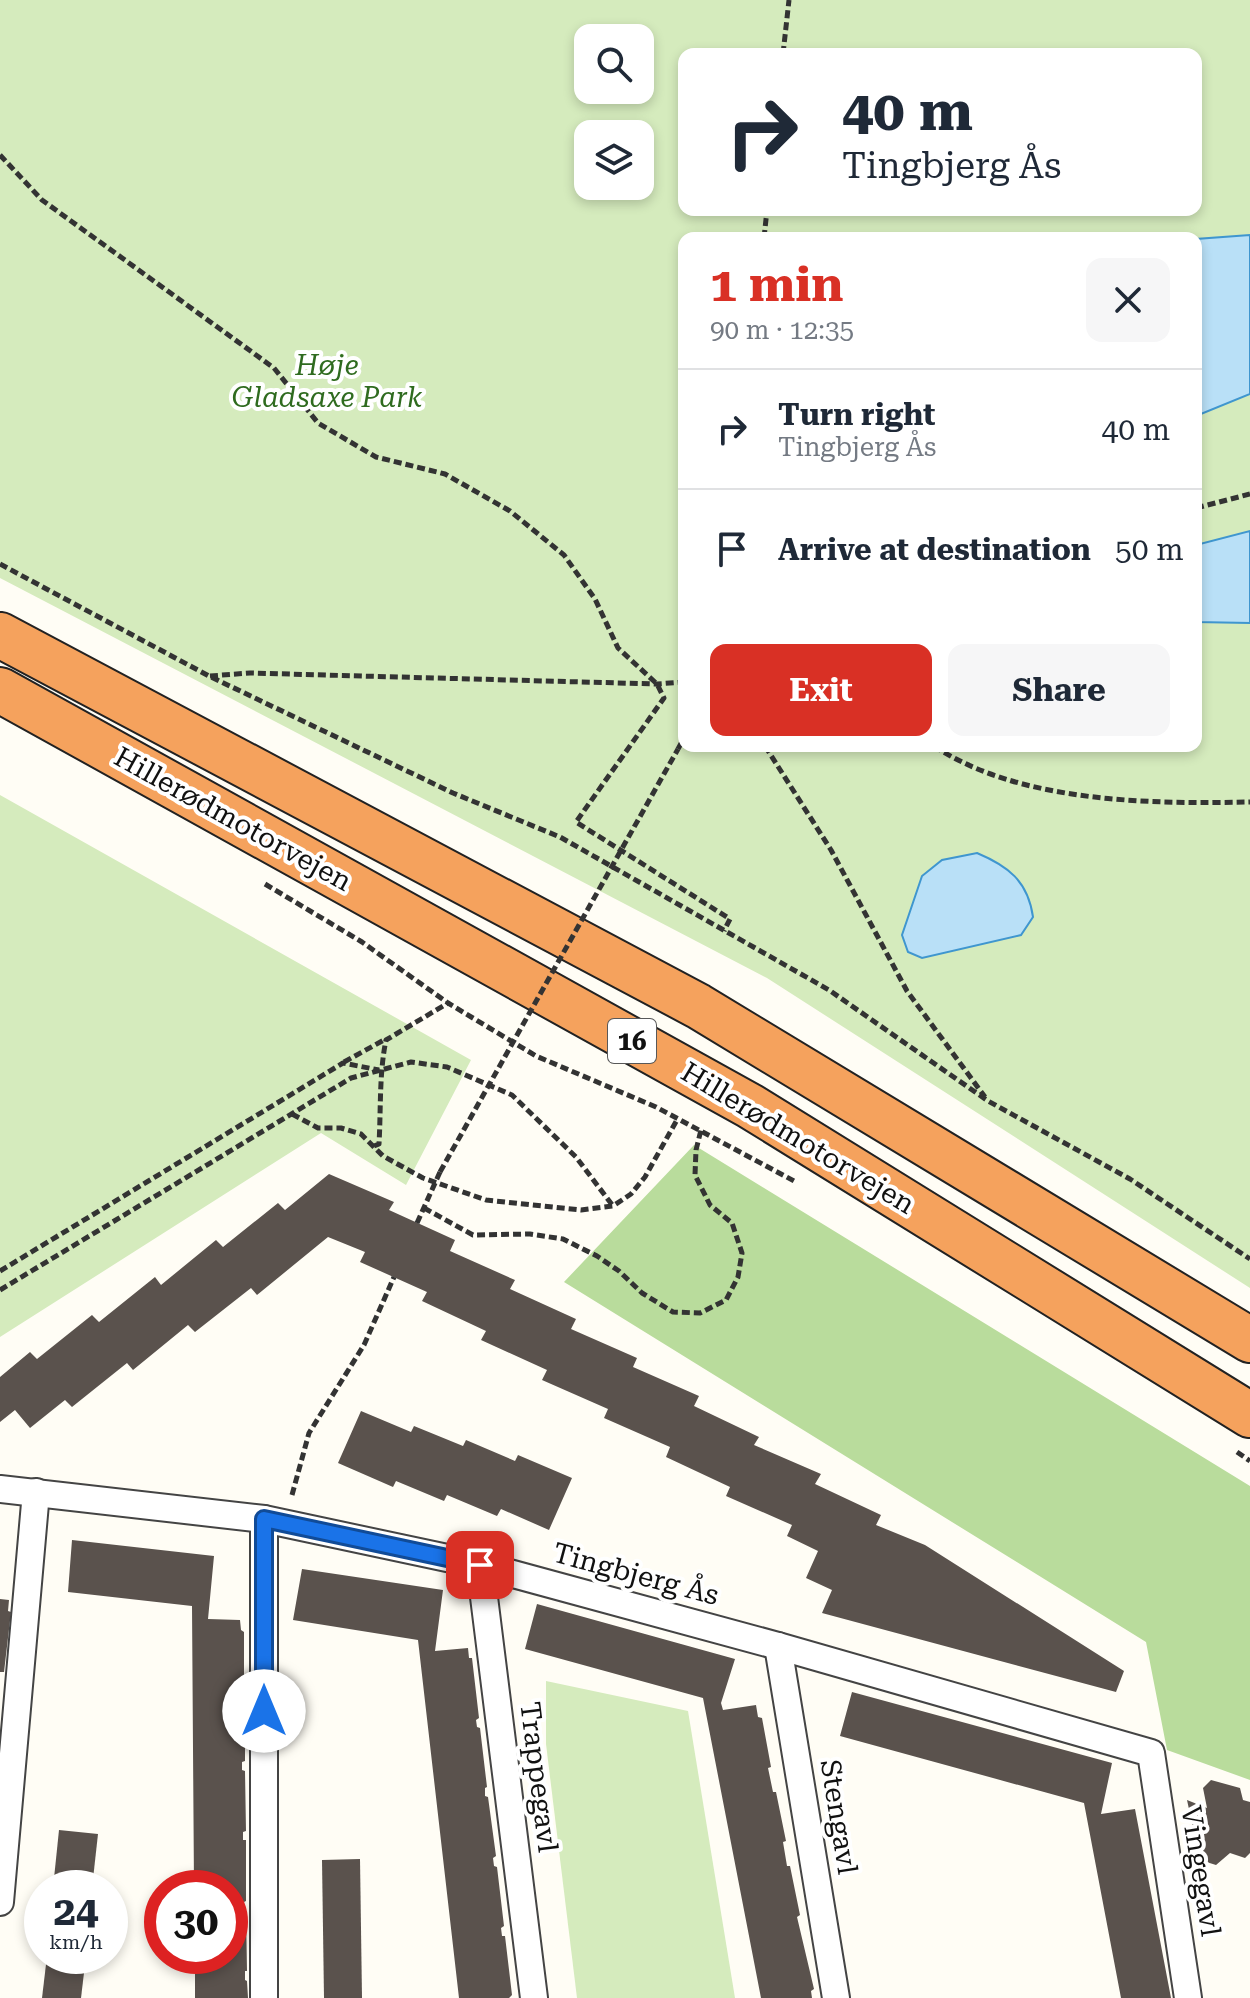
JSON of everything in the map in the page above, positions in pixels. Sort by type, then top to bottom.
[{"type":"highway","name":"Hillerødmotorvejen","points":[[0,635],[698,1006],[1250,1340]]},
{"type":"highway","name":"Hillerødmotorvejen","points":[[0,690],[750,1106],[1237,1429]]},
{"type":"street","name":"Tingbjerg Ås","points":[[0,1489],[275,1522],[480,1565],[778,1646],[1151,1753]]},
{"type":"street","points":[[0,1902],[36,1492]]},
{"type":"street","points":[[264,1998],[275,1522]]},
{"type":"street","name":"Trappegavl","points":[[480,1565],[534,1998]]},
{"type":"street","name":"Stengavl","points":[[778,1646],[836,1998]]},
{"type":"street","name":"Vingegavl","points":[[1151,1753],[1188,1998]]},
{"type":"path","points":[[784,48],[789,0]]},
{"type":"path","points":[[0,155],[42,200],[274,368],[318,423],[376,457],[445,474],[510,511],[564,555],[595,599],[618,648],[657,684],[664,698],[576,822],[730,919],[724,931]]},
{"type":"path","points":[[1202,506],[1250,494]]},
{"type":"path","points":[[0,564],[209,676],[453,793],[560,837],[829,990],[988,1101],[1130,1179],[1250,1259]]},
{"type":"path","points":[[209,676],[250,673],[678,682]]},
{"type":"path","points":[[417,1223],[440,1172],[678,749]]},
{"type":"path","points":[[769,752],[831,850],[907,991],[988,1101]]},
{"type":"path","points":[[943,752],[959,763],[1064,794],[1177,803],[1250,802]]},
{"type":"path","points":[[260,881],[362,942],[448,1003],[536,1056],[678,1118],[797,1183]]},
{"type":"path","points":[[0,1271],[343,1063],[448,1003]]},
{"type":"path","points":[[373,1147],[379,1144],[380,1070],[386,1040]]},
{"type":"path","points":[[0,1290],[351,1078],[411,1062],[447,1067],[512,1095],[576,1157],[613,1206]]},
{"type":"path","points":[[343,1063],[380,1070]]},
{"type":"path","points":[[291,1114],[318,1128],[341,1128],[361,1134],[383,1156],[423,1178],[486,1200],[581,1210],[613,1206],[631,1194],[645,1177],[678,1118]]},
{"type":"path","points":[[424,1208],[473,1235],[530,1234],[563,1239],[597,1256],[642,1293],[673,1312],[700,1313],[726,1300],[738,1277],[742,1253],[732,1223],[710,1205],[695,1175],[701,1130]]},
{"type":"path","points":[[275,1522],[309,1433],[364,1345],[394,1277]]},
{"type":"path","points":[[1237,1429],[1250,1461]]},
{"type":"green space","name":"Høje Gladsaxe Park","points":[[0,0],[1250,0],[1250,1288],[767,978],[0,578]]},
{"type":"green space","points":[[0,795],[471,1060],[406,1185],[321,1133],[0,1337]]},
{"type":"green space","points":[[694,1145],[1250,1486],[1250,1780],[1167,1750],[1146,1642],[564,1282]]},
{"type":"green space","points":[[546,1681],[688,1711],[735,1998],[577,1998],[546,1744]]},
{"type":"water","points":[[1250,235],[1250,394],[1202,414],[1202,239]]},
{"type":"water","points":[[1250,531],[1250,623],[1202,622],[1202,543]]},
{"type":"water","points":[[977,853],[1007,869],[1021,884],[1033,917],[1021,935],[922,958],[908,952],[902,935],[922,876],[942,860]]},
{"type":"building","points":[[329,1174],[394,1202],[389,1210],[455,1240],[450,1251],[515,1280],[510,1289],[576,1319],[571,1329],[637,1358],[633,1367],[699,1396],[694,1406],[759,1437],[754,1445],[821,1474],[815,1484],[881,1515],[876,1525],[925,1545],[1124,1671],[1116,1692],[822,1613],[832,1590],[806,1578],[818,1551],[787,1536],[792,1525],[726,1496],[730,1487],[666,1457],[670,1447],[604,1418],[608,1409],[542,1380],[547,1370],[481,1340],[486,1331],[422,1301],[427,1292],[360,1262],[365,1252],[328,1237],[257,1295],[251,1288],[195,1332],[188,1325],[133,1370],[127,1363],[72,1407],[65,1400],[30,1428],[15,1410],[0,1422],[0,1377],[30,1352],[37,1359],[92,1315],[99,1322],[155,1277],[161,1285],[216,1240],[223,1247],[278,1203],[285,1210]]},
{"type":"building","points":[[361,1411],[411,1432],[414,1426],[463,1446],[466,1440],[515,1461],[518,1455],[572,1478],[549,1530],[501,1509],[497,1516],[447,1495],[444,1501],[396,1481],[393,1487],[338,1463]]},
{"type":"building","points":[[72,1540],[214,1556],[208,1619],[240,1620],[244,1632],[242,1700],[245,1701],[245,1761],[242,1762],[242,1770],[245,1771],[246,1831],[243,1832],[243,1840],[246,1840],[246,1870],[194,1870],[192,1606],[68,1592]]},
{"type":"building","points":[[302,1569],[443,1590],[435,1651],[468,1648],[469,1658],[472,1658],[479,1718],[476,1720],[480,1728],[487,1787],[485,1796],[488,1797],[496,1856],[493,1858],[497,1867],[504,1926],[501,1928],[502,1936],[505,1936],[512,1995],[509,1998],[459,1998],[418,1640],[293,1620]]},
{"type":"building","points":[[0,1599],[9,1600],[8,1611],[11,1612],[4,1672],[0,1672]]},
{"type":"building","points":[[537,1604],[735,1659],[721,1703],[723,1710],[756,1705],[758,1717],[762,1718],[771,1767],[768,1768],[773,1792],[776,1792],[786,1841],[783,1842],[787,1866],[790,1866],[800,1915],[797,1917],[814,1989],[811,1991],[812,1998],[761,1998],[703,1698],[525,1649]]},
{"type":"building","points":[[852,1692],[1112,1763],[1101,1814],[1135,1809],[1171,1998],[1121,1998],[1084,1803],[840,1736]]},
{"type":"building","points":[[1211,1780],[1240,1788],[1243,1800],[1250,1802],[1250,1853],[1245,1858],[1230,1853],[1216,1865],[1200,1860],[1187,1800],[1207,1808],[1203,1788]]},
{"type":"building","points":[[59,1830],[98,1834],[94,1870],[55,1870]]},
{"type":"building","points":[[360,1859],[362,1998],[324,1998],[322,1860]]},
{"type":"building","points":[[45,1974],[84,1974],[81,1998],[42,1998]]},
{"type":"building","points":[[195,1974],[245,1974],[248,1998],[195,1998]]},
{"type":"route","points":[[264,1711],[264,1519],[480,1565]]}]
